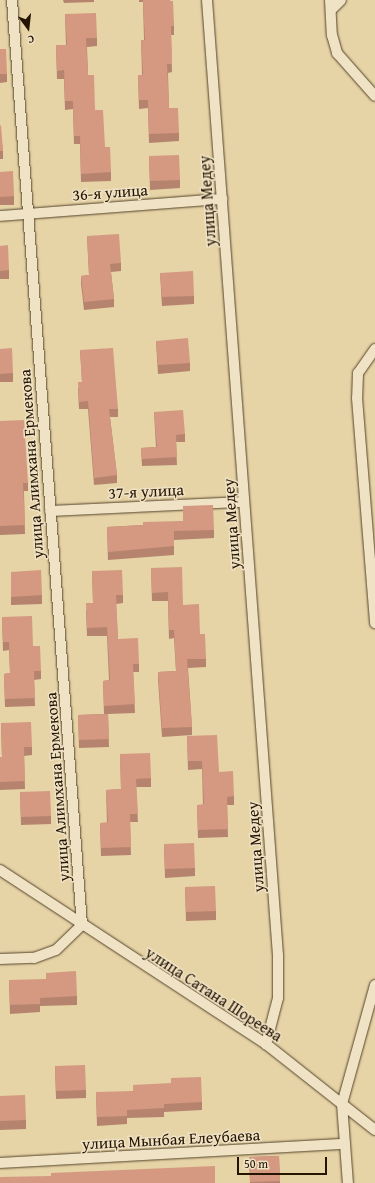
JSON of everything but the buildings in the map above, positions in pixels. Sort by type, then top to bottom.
[{"type":"street","name":"улица Алимхана Ермекова","points":[[12,0],[82,925]]},
{"type":"street","name":"улица Медеу","points":[[207,0],[278,955],[278,998],[266,1044]]},
{"type":"street","points":[[341,0],[330,5],[332,35],[337,53],[375,96]]},
{"type":"street","name":"36-я улица","points":[[0,216],[222,199]]},
{"type":"street","points":[[373,355],[358,373],[357,398],[375,623]]},
{"type":"street","name":"37-я улица","points":[[50,511],[244,502]]},
{"type":"street","name":"улица Сатана Шореева","points":[[0,870],[266,1044],[375,1130]]},
{"type":"street","points":[[0,959],[34,958],[56,950],[82,925]]},
{"type":"street","points":[[348,1183],[342,1104],[375,985]]},
{"type":"street","name":"улица Мынбая Елеубаева","points":[[0,1163],[344,1144]]}]
